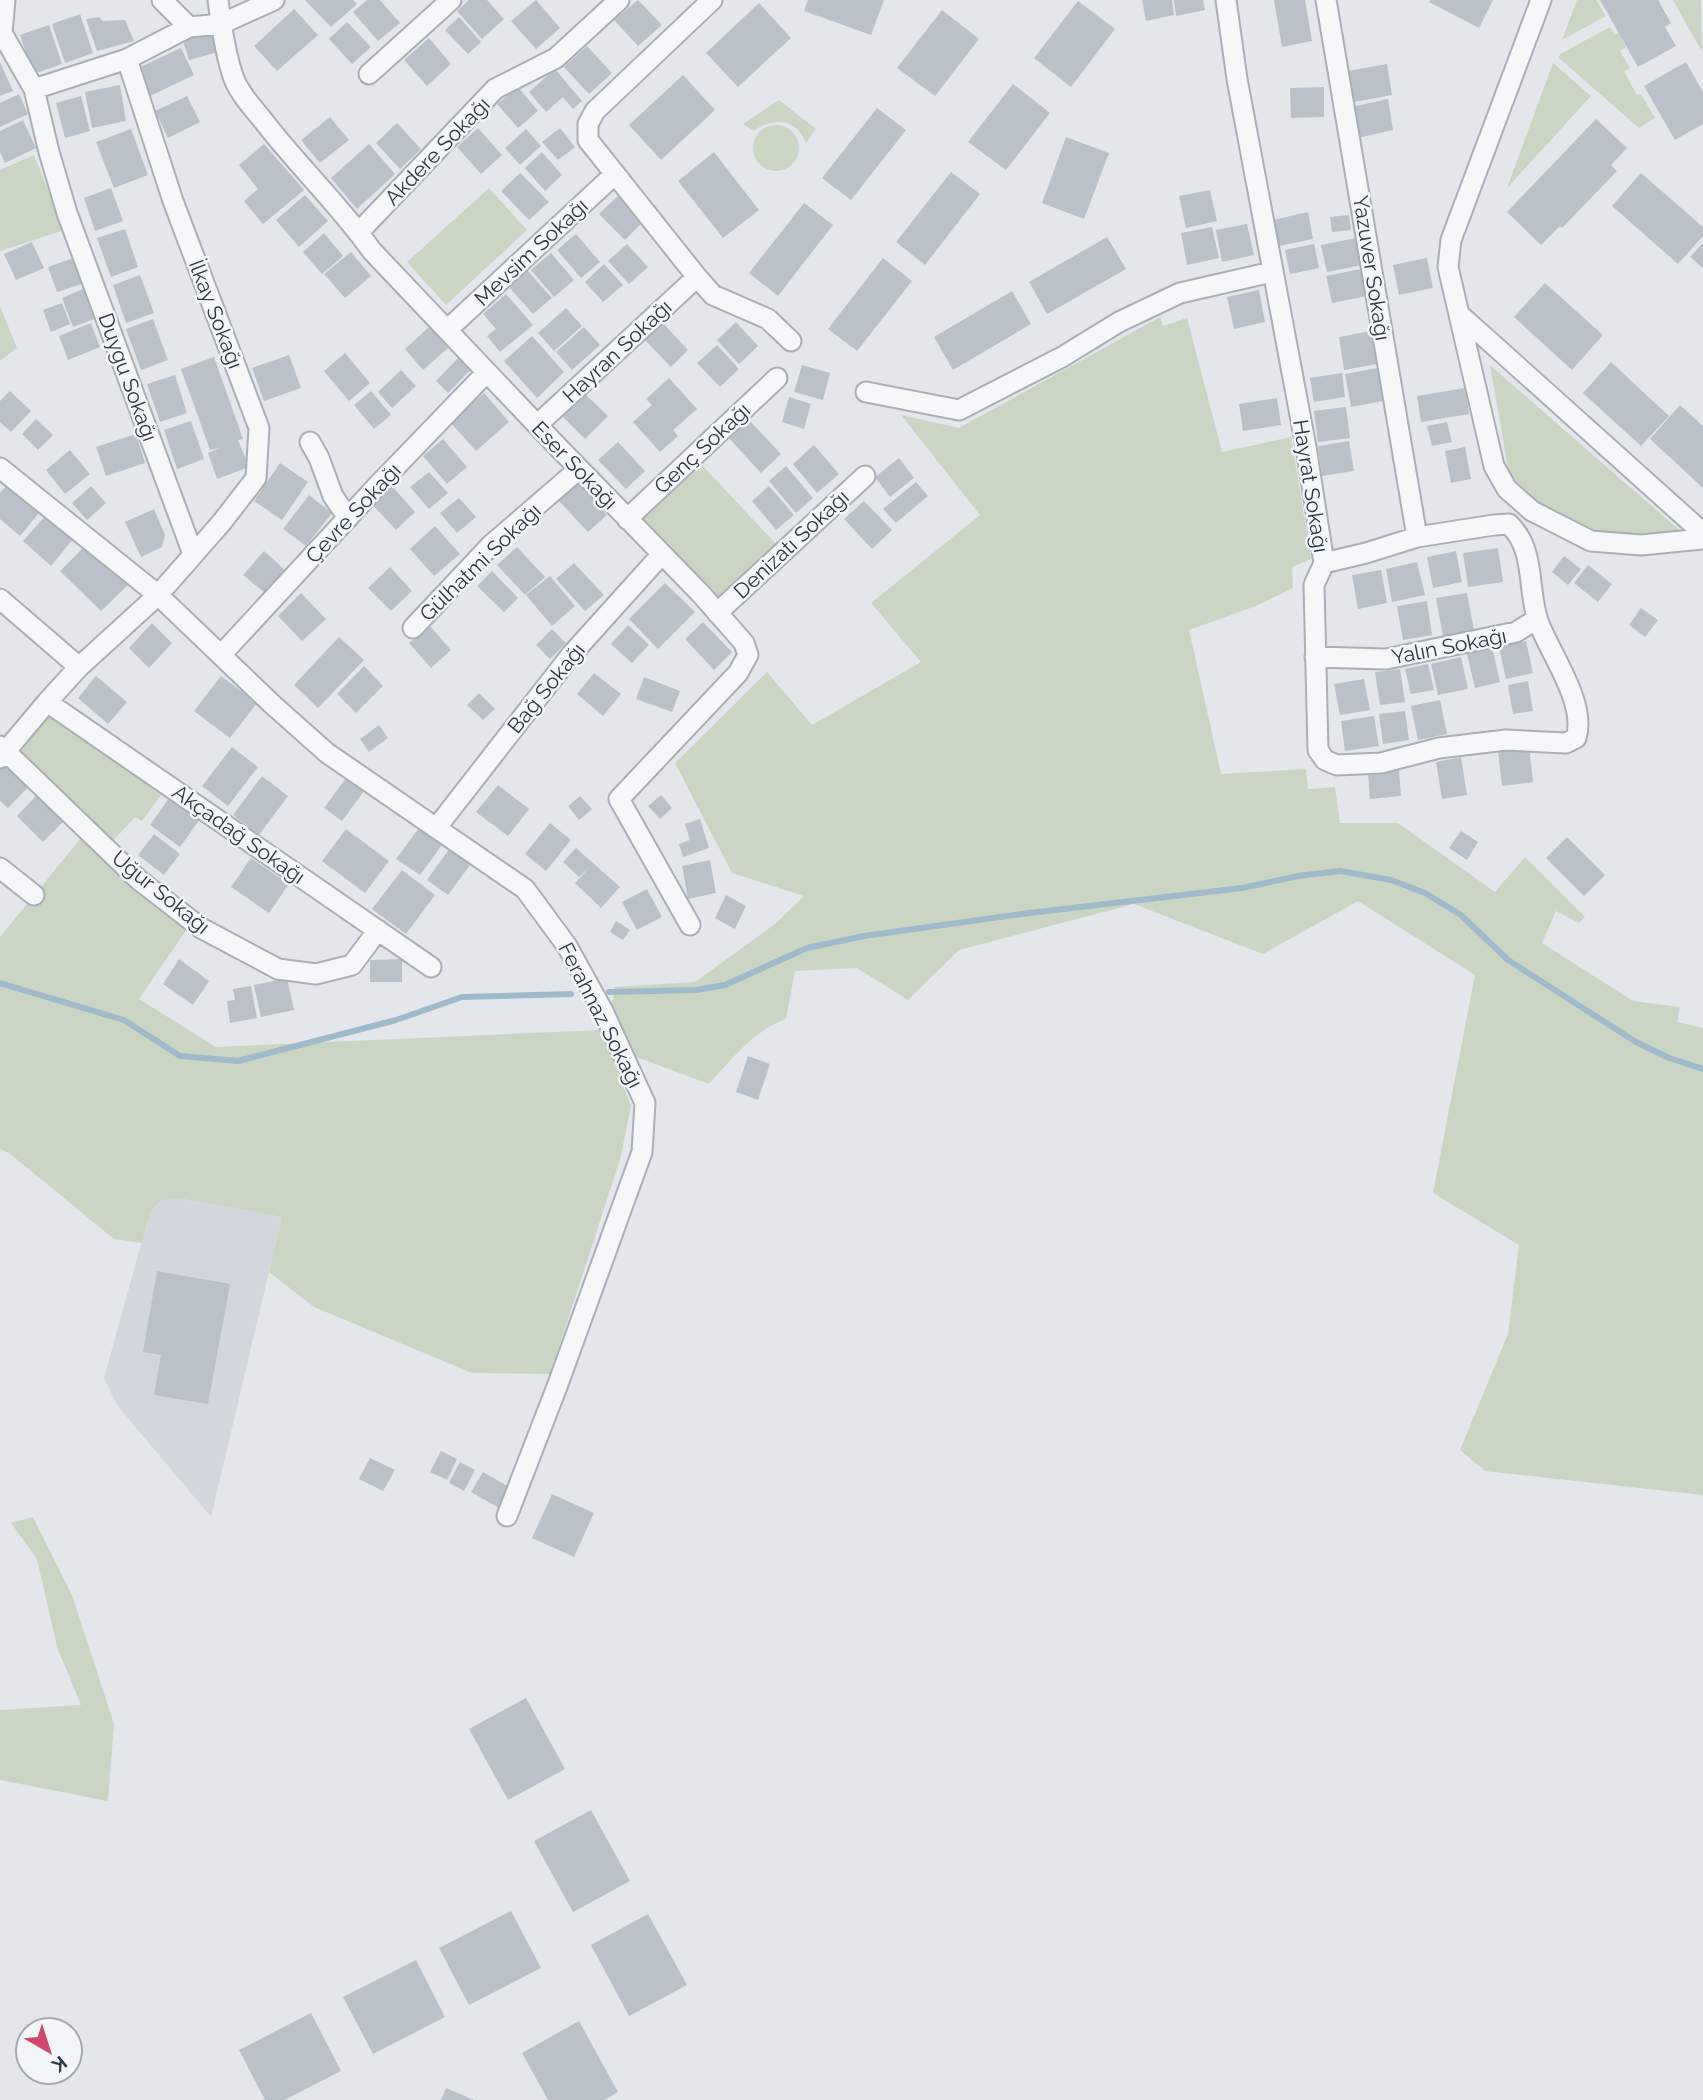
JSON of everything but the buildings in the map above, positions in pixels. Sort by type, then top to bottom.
[{"type":"street","name":"Duygu Sokağı","points":[[5,0],[2,33],[34,89],[67,213],[193,554]]},
{"type":"street","points":[[162,0],[189,27]]},
{"type":"street","name":"Eser Sokağı","points":[[218,0],[234,80],[277,139],[359,232],[372,251],[744,643],[748,655],[738,673],[619,799],[690,925]]},
{"type":"street","points":[[34,89],[127,59],[189,27],[221,24],[274,0]]},
{"type":"street","points":[[369,74],[451,0]]},
{"type":"street","name":"Akdere Sokağı","points":[[359,232],[495,89],[556,58],[620,0]]},
{"type":"street","points":[[712,0],[595,111],[588,124],[588,140],[713,295],[768,319],[791,341]]},
{"type":"street","name":"Hayrat Sokağı","points":[[1226,0],[1237,79],[1306,447],[1324,563],[1314,585],[1318,750],[1325,760],[1337,765],[1381,763],[1439,748],[1506,740],[1566,743],[1576,738],[1580,728],[1575,704],[1537,619]]},
{"type":"street","name":"Yazuver Sokağı","points":[[1326,0],[1417,537]]},
{"type":"street","points":[[1541,0],[1451,240],[1448,267],[1494,466],[1507,489],[1532,512],[1591,541],[1641,545],[1703,539]]},
{"type":"street","name":"İlkay Sokağı","points":[[127,59],[173,201],[260,428],[256,478],[193,554]]},
{"type":"street","name":"Mevsim Sokağı","points":[[447,330],[615,174]]},
{"type":"street","points":[[866,392],[959,410],[1062,357],[1119,322],[1180,293],[1272,272]]},
{"type":"street","name":"Hayran Sokağı","points":[[537,425],[697,277]]},
{"type":"street","points":[[1459,314],[1703,533]]},
{"type":"street","name":"Çevre Sokağı","points":[[221,655],[487,372]]},
{"type":"street","name":"Genç Sokağı","points":[[627,519],[777,378]]},
{"type":"street","points":[[310,442],[333,496],[348,519]]},
{"type":"street","name":"Ferahnaz Sokağı","points":[[0,468],[158,595],[327,753],[525,889],[567,946],[603,1010],[645,1103],[642,1152],[507,1516]]},
{"type":"street","name":"Gülhatmi Sokağı","points":[[413,628],[491,545],[579,469]]},
{"type":"street","name":"Denizatı Sokağı","points":[[717,613],[865,476]]},
{"type":"street","points":[[1324,563],[1417,537],[1509,524],[1518,533],[1528,558],[1537,619]]},
{"type":"street","points":[[2,752],[79,667],[158,595],[193,554]]},
{"type":"street","name":"Bağ Sokağı","points":[[437,827],[571,655],[662,554]]},
{"type":"street","points":[[0,599],[79,667]]},
{"type":"street","name":"Yalın Sokağı","points":[[1315,657],[1386,659],[1516,632],[1537,619]]},
{"type":"street","name":"Akçadağ Sokağı","points":[[47,702],[431,967]]},
{"type":"street","name":"Uğur Sokağı","points":[[2,752],[139,880],[201,928],[278,969],[316,974],[352,965],[378,930]]},
{"type":"street","points":[[0,868],[34,895]]},
{"type":"shaded area","points":[[167,1198],[282,1217],[211,1517],[117,1405],[104,1378],[150,1212]]},
{"type":"green space","points":[[1577,0],[1596,0],[1606,16],[1562,40]]},
{"type":"green space","points":[[1673,0],[1701,0],[1702,52]]},
{"type":"green space","points":[[1610,27],[1615,35],[1619,33],[1626,47],[1620,51],[1630,68],[1624,72],[1655,118],[1639,128],[1559,58],[1560,54]]},
{"type":"green space","points":[[1553,63],[1591,96],[1507,188]]},
{"type":"green space","points":[[779,100],[816,129],[806,143],[797,129],[783,122],[768,123],[754,131],[743,124]]},
{"type":"green space","points":[[776,125],[792,132],[799,148],[792,164],[776,171],[760,164],[753,148],[760,132]]},
{"type":"green space","points":[[34,155],[64,230],[0,251],[0,170]]},
{"type":"green space","points":[[489,188],[527,230],[446,305],[407,262]]},
{"type":"green space","points":[[0,306],[17,348],[0,361]]},
{"type":"green space","points":[[1160,317],[1163,326],[1187,318],[1222,452],[1291,437],[1311,559],[1292,567],[1293,588],[1256,606],[1189,630],[1221,774],[1306,769],[1308,789],[1335,787],[1340,823],[1398,823],[1495,892],[1525,857],[1585,917],[1579,923],[1556,911],[1542,943],[1633,1001],[1680,1007],[1677,1022],[1703,1028],[1703,1495],[1485,1471],[1460,1450],[1508,1334],[1519,1245],[1433,1193],[1475,975],[1358,901],[1263,954],[1134,904],[959,950],[908,1000],[857,968],[795,971],[786,1019],[753,1038],[709,1084],[634,1056],[612,1003],[615,987],[695,982],[775,924],[804,896],[732,873],[675,763],[767,672],[812,725],[921,662],[871,603],[980,515],[901,415],[959,428]]},
{"type":"green space","points":[[1490,365],[1682,532],[1622,537],[1594,535],[1546,510],[1510,479]]},
{"type":"green space","points":[[701,464],[776,544],[717,600],[642,520]]},
{"type":"green space","points":[[50,715],[161,795],[142,821],[135,817],[111,843],[18,753]]},
{"type":"green space","points":[[81,838],[193,920],[139,999],[216,1047],[601,1030],[631,1106],[620,1160],[550,1374],[472,1373],[314,1307],[269,1272],[282,1217],[178,1198],[169,1199],[161,1201],[152,1212],[142,1243],[114,1239],[9,1153],[0,1149],[0,937]]},
{"type":"green space","points":[[33,1517],[72,1595],[114,1724],[108,1801],[0,1780],[0,1710],[81,1705],[57,1647],[37,1559],[11,1523]]},
{"type":"waterway","points":[[609,992],[696,990],[725,985],[807,948],[864,936],[1242,888],[1298,876],[1340,871],[1391,880],[1425,893],[1461,915],[1508,960],[1636,1042],[1669,1058],[1703,1069]]},
{"type":"waterway","points":[[0,983],[124,1020],[180,1056],[238,1061],[396,1020],[462,997],[571,994]]}]
